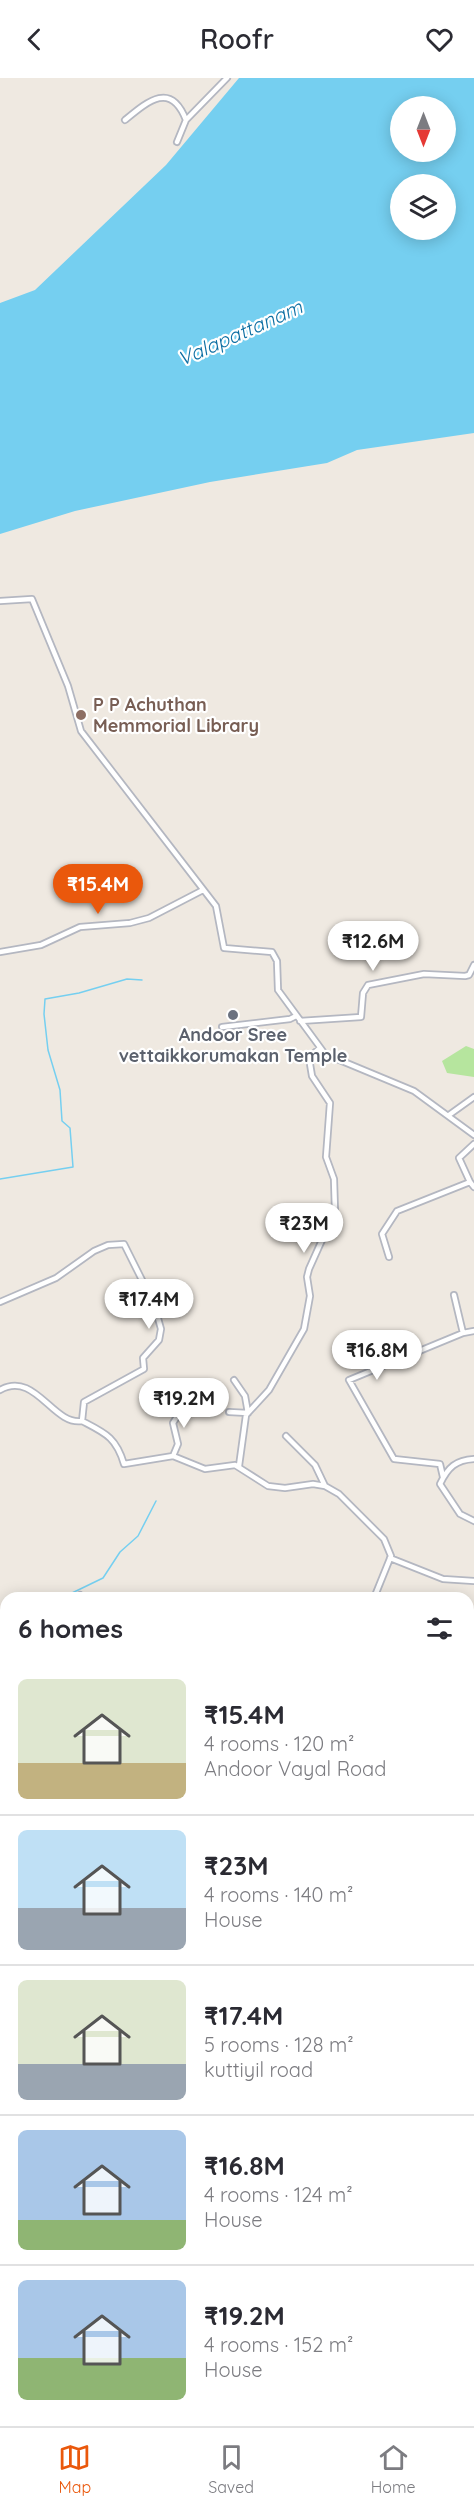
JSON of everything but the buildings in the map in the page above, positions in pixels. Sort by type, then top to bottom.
[{"type":"street","points":[[177,142],[186,120],[227,78]]},
{"type":"street","points":[[125,120],[147,102],[156,98],[166,98],[176,102],[186,120]]},
{"type":"street","points":[[0,601],[32,599],[68,687],[81,731],[216,906],[224,948],[268,951],[275,955],[278,990],[320,1048],[331,1059],[414,1091],[474,1135]]},
{"type":"street","points":[[0,952],[41,945],[80,927],[130,923],[149,918],[203,890]]},
{"type":"street","points":[[300,1021],[361,1017],[363,993],[368,985],[424,974],[465,976],[469,975],[474,965]]},
{"type":"street","points":[[222,1027],[290,1019],[296,1016]]},
{"type":"street","points":[[238,1466],[243,1426],[248,1413],[269,1390],[301,1339],[310,1296],[307,1277],[335,1211],[334,1179],[326,1157],[330,1103],[312,1076],[310,1064],[312,1055],[320,1048]]},
{"type":"street","points":[[449,1115],[474,1097]]},
{"type":"street","points":[[474,1144],[459,1158],[474,1187]]},
{"type":"street","points":[[389,1257],[382,1234],[396,1211],[470,1182]]},
{"type":"street","points":[[0,1302],[57,1278],[94,1251],[108,1245],[124,1244],[154,1304],[160,1329],[159,1340],[143,1358],[144,1369],[92,1395],[84,1402],[82,1421]]},
{"type":"street","points":[[454,1295],[463,1333]]},
{"type":"street","points":[[443,1477],[440,1464],[394,1459],[349,1380],[463,1333],[474,1331]]},
{"type":"street","points":[[234,1380],[245,1396],[248,1413]]},
{"type":"street","points":[[0,1390],[17,1388],[31,1390],[43,1397],[62,1417],[82,1421],[108,1435],[118,1444],[124,1464],[173,1456],[205,1469],[238,1466],[268,1486],[285,1488],[313,1484],[326,1486],[339,1494],[384,1539],[390,1558],[376,1592]]},
{"type":"street","points":[[173,1456],[178,1444],[173,1423],[192,1394]]},
{"type":"street","points":[[229,1412],[248,1413]]},
{"type":"street","points":[[286,1437],[315,1465],[326,1486]]},
{"type":"street","points":[[474,1459],[460,1460],[443,1477],[440,1484],[460,1514],[474,1521]]},
{"type":"street","points":[[390,1558],[443,1579],[474,1581]]},
{"type":"green space","points":[[466,1046],[474,1049],[474,1077],[447,1073],[442,1061]]},
{"type":"water","name":"Valapattanam","points":[[239,78],[474,78],[474,433],[357,450],[327,463],[210,482],[75,511],[0,534],[0,303],[35,290],[166,165]]},
{"type":"waterway","points":[[0,1179],[73,1167],[70,1128],[62,1121],[60,1090],[48,1050],[44,1014],[45,999],[79,993],[127,979],[142,980]]},
{"type":"waterway","points":[[74,1592],[103,1578],[120,1552],[138,1536],[156,1501]]},
{"type":"place","name":"P P Achuthan Memmorial Library","points":[[81,715]]},
{"type":"place","name":"Andoor Sree vettaikkorumakan Temple","points":[[233,1015]]}]
